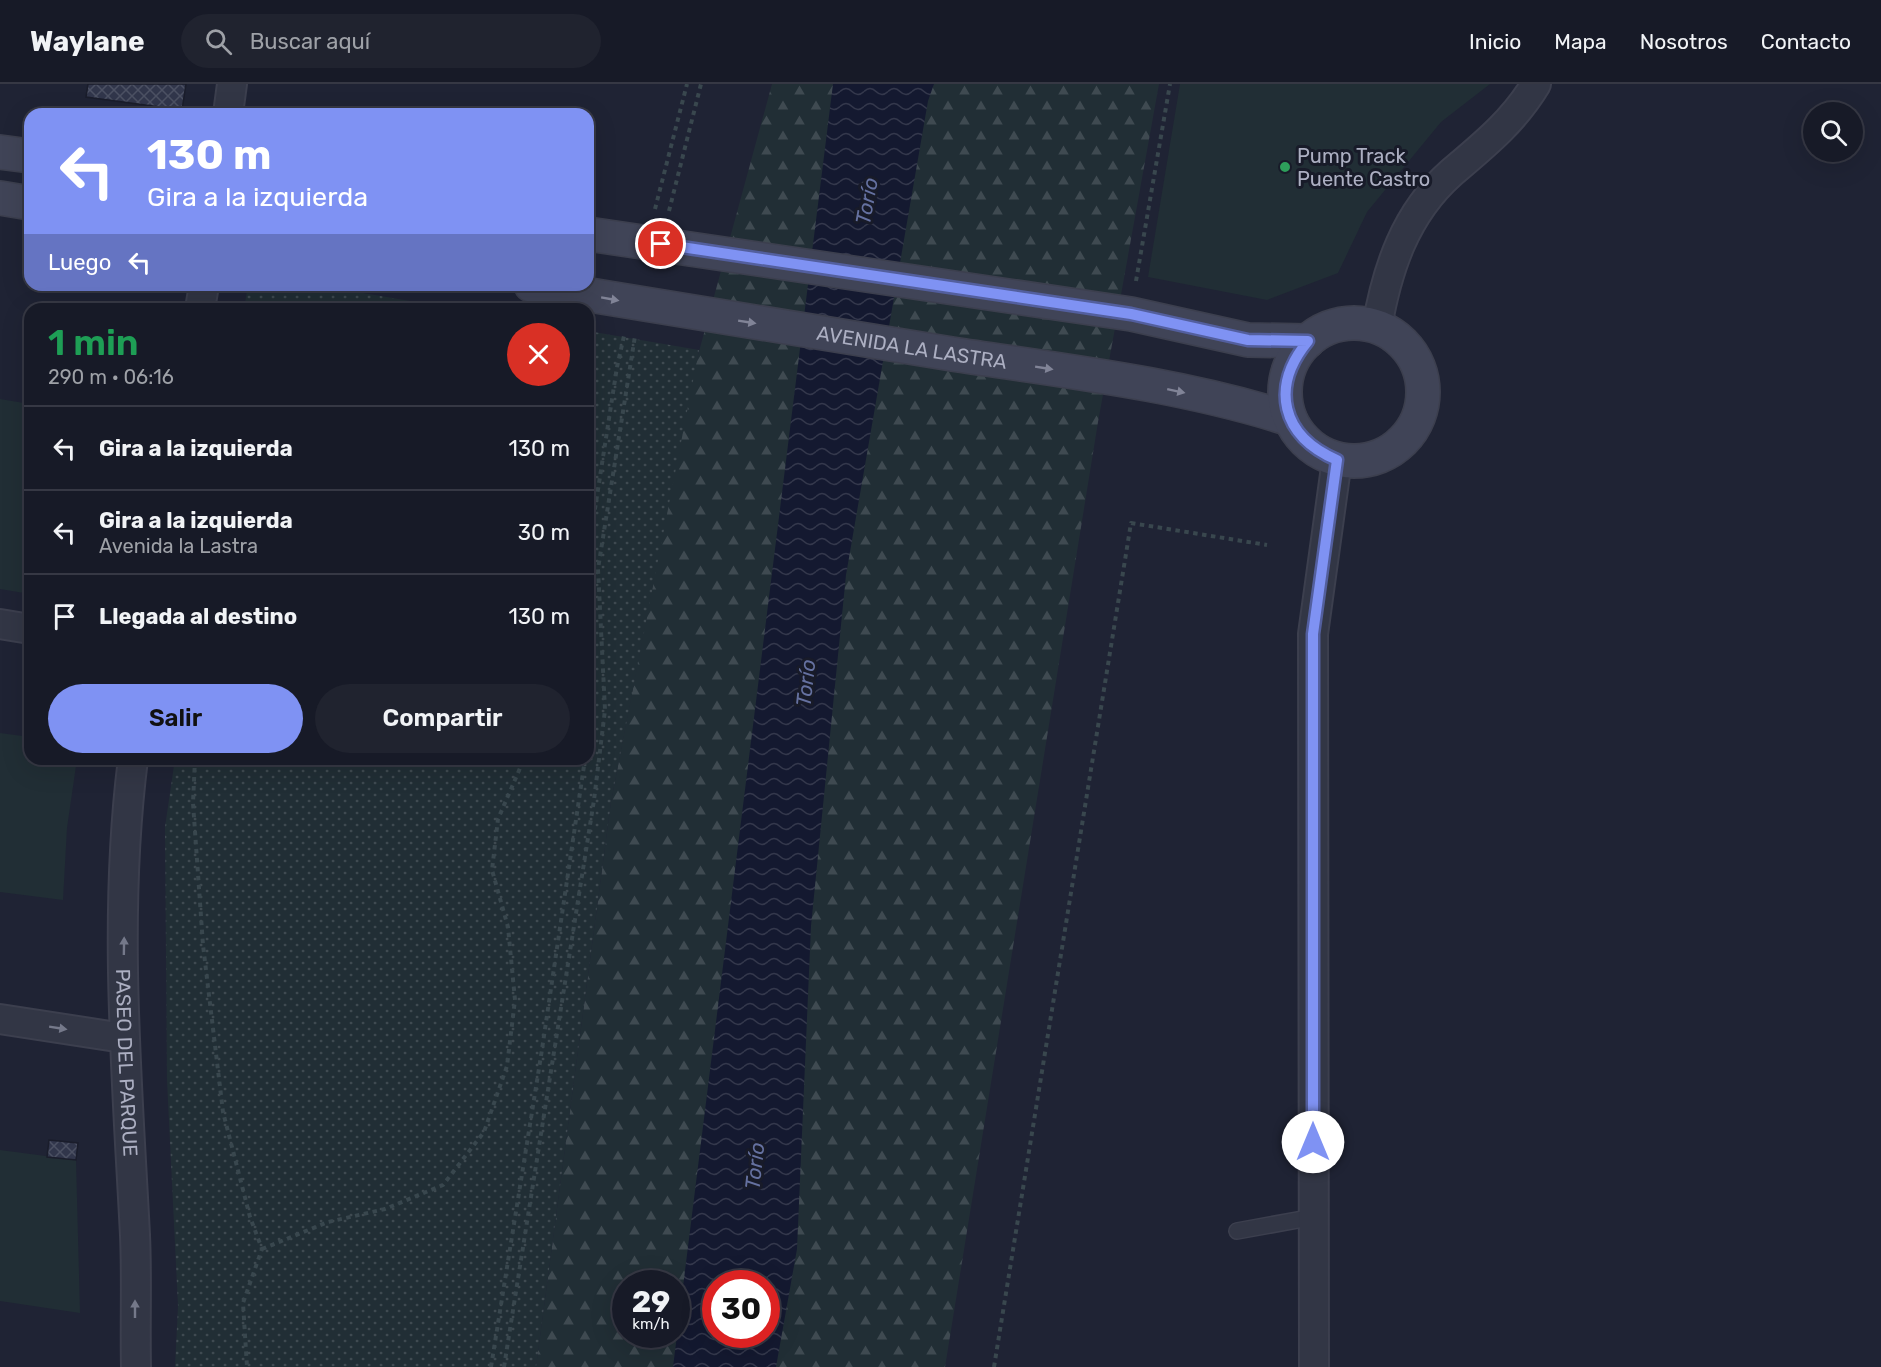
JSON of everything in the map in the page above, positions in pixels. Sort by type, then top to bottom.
[{"type":"main road","points":[[0,152],[24,155]]},
{"type":"main road","points":[[0,198],[24,202]]},
{"type":"main road","points":[[594,235],[692,249],[1133,301],[1248,340],[1308,341]]},
{"type":"main road","name":"AVENIDA LA LASTRA","points":[[564,291],[689,314],[1118,379],[1236,403],[1290,419]]},
{"type":"main road","points":[[1341,324],[1377,327],[1395,337],[1410,351],[1421,377],[1422,405],[1417,422],[1406,438],[1392,450],[1365,460],[1337,460],[1317,451],[1301,437],[1290,419],[1285,398],[1287,377],[1295,357],[1308,341],[1323,330],[1341,324]]},
{"type":"street","points":[[229,108],[232,84]]},
{"type":"street","points":[[1377,327],[1388,273],[1410,222],[1450,175],[1502,130],[1522,106],[1536,84]]},
{"type":"street","points":[[1314,1367],[1313,634],[1337,460]]},
{"type":"street","points":[[0,624],[24,628]]},
{"type":"street","name":"PASEO DEL PARQUE","points":[[132,765],[126,811],[123,1038],[135,1238],[136,1367]]},
{"type":"street","points":[[0,1019],[123,1038]]},
{"type":"lane","points":[[1237,1232],[1314,1217]]},
{"type":"path","points":[[667,217],[701,84]]},
{"type":"path","points":[[1133,301],[1170,84]]},
{"type":"path","points":[[504,1367],[594,800],[605,710],[598,569],[636,333]]},
{"type":"path","points":[[994,1367],[1131,523],[1267,545]]},
{"type":"path","points":[[195,765],[193,803],[203,945],[222,1112],[250,1217],[262,1249],[243,1303],[247,1367]]},
{"type":"path","points":[[262,1249],[328,1222],[385,1209],[443,1185],[484,1132],[507,1066],[514,1000],[508,927],[492,870],[498,819],[521,765]]},
{"type":"path","points":[[491,1367],[541,1056],[584,765]]},
{"type":"green space","points":[[772,84],[1159,84],[1098,422],[945,1367],[536,1367],[611,802],[694,370]]},
{"type":"green space","name":"Pump Track Puente Castro","points":[[1180,84],[1490,84],[1441,122],[1367,212],[1338,273],[1267,300],[1148,277]]},
{"type":"green space","points":[[247,291],[351,291],[422,303],[245,303]]},
{"type":"green space","points":[[594,332],[699,350],[611,802],[536,1367],[175,1367],[178,1306],[167,1080],[165,827],[174,765],[594,765]]},
{"type":"green space","points":[[0,399],[24,403],[24,593],[0,589]]},
{"type":"green space","points":[[0,733],[24,736],[24,765],[76,765],[67,828],[63,900],[0,892]]},
{"type":"green space","points":[[0,1150],[76,1160],[80,1313],[0,1301]]},
{"type":"water","name":"Torío","points":[[833,84],[934,84],[928,101],[846,575],[811,926],[797,1249],[780,1345],[780,1270],[702,1270],[702,1348],[779,1348],[776,1367],[673,1367],[675,1348],[690,1348],[690,1270],[685,1270]]},
{"type":"building","points":[[88,84],[186,84],[182,108],[86,97]]},
{"type":"building","points":[[49,1140],[78,1143],[76,1160],[47,1157]]},
{"type":"place","name":"Pump Track Puente Castro","points":[[1285,167]]},
{"type":"route","points":[[661,244],[1131,314],[1248,340],[1308,341],[1295,357],[1287,377],[1285,398],[1290,419],[1301,437],[1317,451],[1337,460],[1313,634],[1313,1142]]}]
